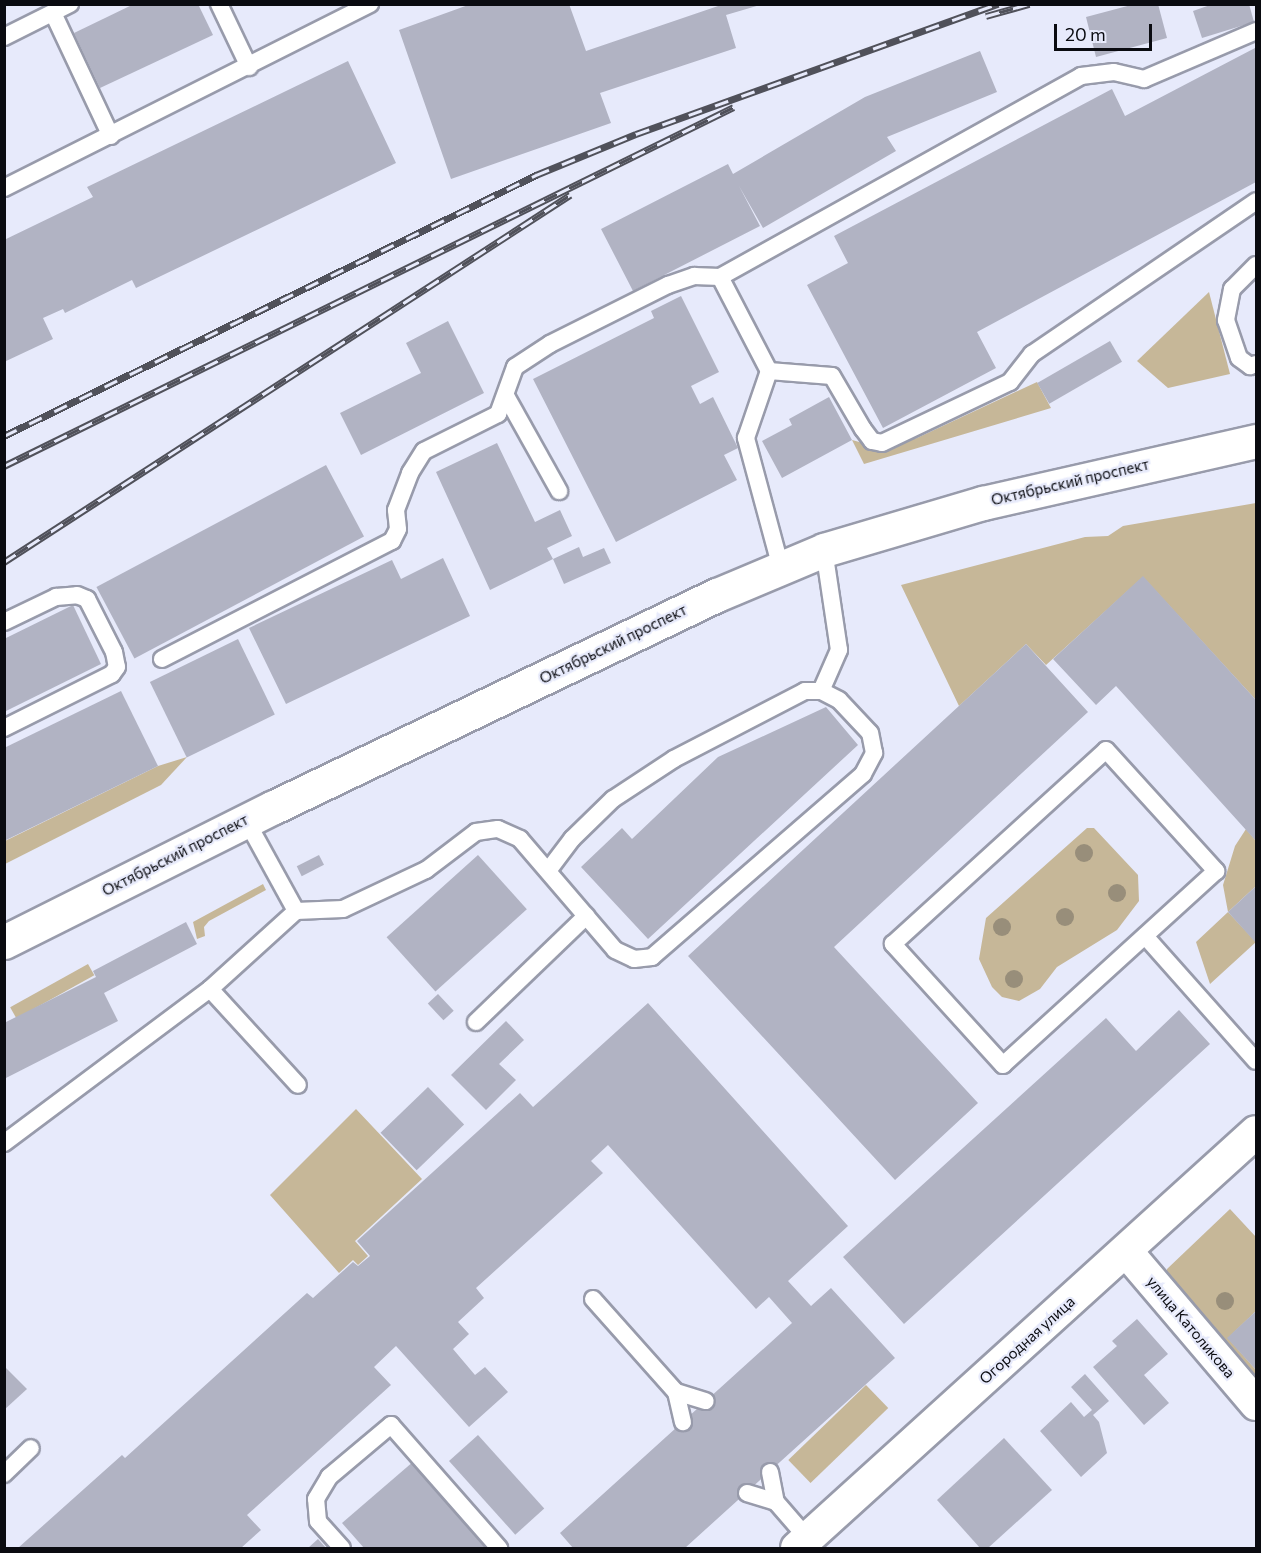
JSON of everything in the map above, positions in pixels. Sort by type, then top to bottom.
[{"type":"main road","name":"Октябрьский проспект","points":[[4,942],[246,820],[717,595],[824,550],[983,503],[1257,441]]},
{"type":"street","name":"Огородная улица","points":[[802,1544],[1257,1132]]},
{"type":"street","name":"улица Католикова","points":[[1126,1251],[1257,1404]]},
{"type":"lane","points":[[4,37],[69,4]]},
{"type":"lane","points":[[219,4],[249,67]]},
{"type":"lane","points":[[4,188],[249,67],[370,4]]},
{"type":"lane","points":[[53,13],[111,136]]},
{"type":"lane","points":[[162,660],[392,541],[398,529],[396,510],[410,473],[424,451],[498,414],[514,367],[550,344],[668,285],[694,276],[720,277],[1081,76],[1114,72],[1144,79],[1257,31]]},
{"type":"lane","points":[[769,371],[832,376],[863,429],[872,441],[882,443],[1010,382],[1032,354],[1257,201]]},
{"type":"lane","points":[[1257,265],[1232,289],[1226,320],[1239,358],[1250,366],[1257,364]]},
{"type":"lane","points":[[720,277],[769,371],[746,438],[782,568]]},
{"type":"lane","points":[[506,396],[559,491]]},
{"type":"lane","points":[[821,691],[839,651],[824,550]]},
{"type":"lane","points":[[4,622],[56,597],[77,595],[87,599],[114,652],[117,667],[112,674],[4,728]]},
{"type":"lane","points":[[4,1143],[210,989],[296,911],[343,909],[426,870],[476,832],[498,829],[520,839],[549,870],[615,950],[634,958],[652,957],[863,774],[874,753],[870,733],[839,700],[821,691],[805,691],[656,770],[613,799],[572,839],[549,870]]},
{"type":"lane","points":[[1106,750],[1216,871],[1145,936],[1003,1065],[893,944],[1106,750]]},
{"type":"lane","points":[[246,820],[296,911]]},
{"type":"lane","points":[[476,1022],[586,916]]},
{"type":"lane","points":[[1145,936],[1257,1060]]},
{"type":"lane","points":[[210,989],[298,1085]]},
{"type":"lane","points":[[593,1299],[676,1392],[683,1422]]},
{"type":"lane","points":[[676,1392],[706,1401]]},
{"type":"lane","points":[[342,1548],[318,1521],[316,1499],[328,1477],[391,1425],[499,1548]]},
{"type":"lane","points":[[4,1474],[32,1448]]},
{"type":"lane","points":[[770,1472],[776,1502],[802,1544]]},
{"type":"lane","points":[[747,1493],[776,1502]]},
{"type":"shaded area","points":[[1209,292],[1230,374],[1168,388],[1137,361]]},
{"type":"shaded area","points":[[1037,382],[1051,408],[864,464],[852,440],[881,448],[917,438]]},
{"type":"shaded area","points":[[1256,503],[1256,700],[1143,577],[1046,665],[1026,644],[959,706],[901,585],[1085,537],[1108,536],[1123,526]]},
{"type":"shaded area","points":[[187,757],[161,785],[5,864],[5,841],[158,766]]},
{"type":"shaded area","points":[[1087,828],[1094,828],[1138,875],[1139,901],[1117,930],[1057,967],[1040,989],[1019,1001],[1002,997],[992,987],[979,959],[986,918]]},
{"type":"shaded area","points":[[1246,829],[1256,841],[1256,886],[1228,912],[1223,885],[1235,846]]},
{"type":"shaded area","points":[[263,884],[266,890],[209,921],[204,927],[205,936],[197,939],[193,922]]},
{"type":"shaded area","points":[[1228,912],[1256,942],[1210,984],[1196,942]]},
{"type":"shaded area","points":[[88,964],[94,975],[16,1019],[10,1007]]},
{"type":"shaded area","points":[[356,1109],[422,1179],[355,1241],[368,1256],[358,1265],[353,1260],[339,1273],[270,1195]]},
{"type":"shaded area","points":[[1230,1209],[1256,1237],[1256,1311],[1228,1338],[1256,1370],[1256,1381],[1166,1275],[1167,1269]]},
{"type":"shaded area","points":[[866,1385],[888,1408],[811,1483],[788,1460]]},
{"type":"building","points":[[134,4],[198,4],[213,35],[100,88],[74,33]]},
{"type":"building","points":[[471,4],[569,4],[586,51],[724,4],[760,5],[726,15],[736,48],[600,93],[611,123],[451,179],[399,30]]},
{"type":"building","points":[[1135,4],[1158,4],[1167,38],[1096,57],[1086,17]]},
{"type":"building","points":[[1213,4],[1249,4],[1254,22],[1202,38],[1193,11]]},
{"type":"building","points":[[1255,48],[1256,182],[977,332],[996,368],[883,428],[807,285],[848,263],[834,236],[1112,89],[1125,116]]},
{"type":"building","points":[[980,51],[997,92],[887,137],[896,151],[763,228],[739,186],[760,226],[633,291],[601,229],[728,164],[733,174],[865,97]]},
{"type":"building","points":[[348,61],[396,163],[136,288],[132,280],[65,313],[63,309],[43,318],[53,339],[4,362],[4,240],[93,197],[87,187]]},
{"type":"building","points":[[681,296],[719,372],[691,386],[700,404],[713,397],[738,448],[724,455],[737,480],[616,542],[533,379],[654,318],[651,311]]},
{"type":"building","points":[[448,321],[484,393],[361,455],[340,413],[421,373],[406,343]]},
{"type":"building","points":[[1110,341],[1122,362],[1049,404],[1037,383]]},
{"type":"building","points":[[829,397],[852,440],[782,478],[762,441],[792,425],[789,419]]},
{"type":"building","points":[[497,443],[535,522],[560,510],[572,536],[547,548],[553,559],[490,590],[436,472]]},
{"type":"building","points":[[326,465],[364,537],[134,659],[96,587]]},
{"type":"building","points":[[579,547],[583,557],[604,548],[611,563],[564,584],[553,559]]},
{"type":"building","points":[[443,558],[470,616],[286,704],[249,628],[392,560],[401,579]]},
{"type":"building","points":[[1143,576],[1256,700],[1256,841],[1116,686],[1096,705],[1053,659]]},
{"type":"building","points":[[73,605],[101,664],[4,712],[4,639]]},
{"type":"building","points":[[238,639],[275,714],[187,757],[150,682]]},
{"type":"building","points":[[1026,644],[1088,712],[834,947],[978,1103],[895,1180],[688,956]]},
{"type":"building","points":[[121,691],[158,766],[4,841],[4,748]]},
{"type":"building","points":[[826,707],[858,745],[648,939],[581,867],[622,828],[632,839],[718,757]]},
{"type":"building","points":[[319,855],[324,865],[302,876],[297,866]]},
{"type":"building","points":[[478,855],[527,909],[435,992],[387,937]]},
{"type":"building","points":[[1256,886],[1256,943],[1228,912]]},
{"type":"building","points":[[186,922],[197,944],[104,993],[118,1021],[4,1079],[4,1023],[96,977],[93,971]]},
{"type":"building","points":[[438,994],[454,1011],[443,1020],[428,1004]]},
{"type":"building","points":[[648,1003],[848,1226],[788,1281],[811,1306],[831,1288],[895,1358],[685,1548],[573,1548],[560,1533],[792,1323],[769,1297],[756,1309],[608,1145],[591,1161],[603,1173],[476,1288],[484,1298],[458,1322],[469,1334],[453,1349],[475,1375],[485,1367],[508,1392],[469,1427],[396,1346],[374,1367],[391,1385],[247,1515],[261,1530],[241,1548],[18,1548],[122,1455],[125,1458],[307,1293],[313,1298],[353,1262],[358,1266],[370,1256],[357,1241],[520,1093],[533,1107]]},
{"type":"building","points":[[1179,1010],[1210,1044],[904,1324],[843,1257],[1106,1018],[1136,1051]]},
{"type":"building","points":[[506,1021],[524,1040],[499,1064],[516,1080],[486,1110],[451,1075]]},
{"type":"building","points":[[428,1087],[464,1124],[417,1170],[381,1133]]},
{"type":"building","points":[[1256,1311],[1256,1370],[1227,1338]]},
{"type":"building","points":[[1137,1319],[1168,1354],[1144,1375],[1169,1403],[1144,1425],[1093,1367],[1117,1346],[1112,1341]]},
{"type":"building","points":[[4,1366],[27,1389],[4,1410]]},
{"type":"building","points":[[1085,1374],[1109,1401],[1093,1415],[1099,1422],[1107,1453],[1081,1477],[1040,1431],[1071,1402],[1084,1417],[1092,1410],[1071,1387]]},
{"type":"building","points":[[478,1435],[544,1509],[515,1535],[449,1461]]},
{"type":"building","points":[[1004,1438],[1052,1490],[988,1548],[980,1548],[937,1500]]},
{"type":"building","points":[[414,1461],[490,1548],[364,1548],[342,1523]]},
{"type":"building","points":[[318,1539],[326,1548],[308,1548]]},
{"type":"railway","points":[[4,436],[536,175],[636,134],[998,4]]},
{"type":"railway","points":[[986,16],[1029,4]]},
{"type":"railway","points":[[4,466],[734,107]]},
{"type":"railway","points":[[4,562],[570,195]]}]
